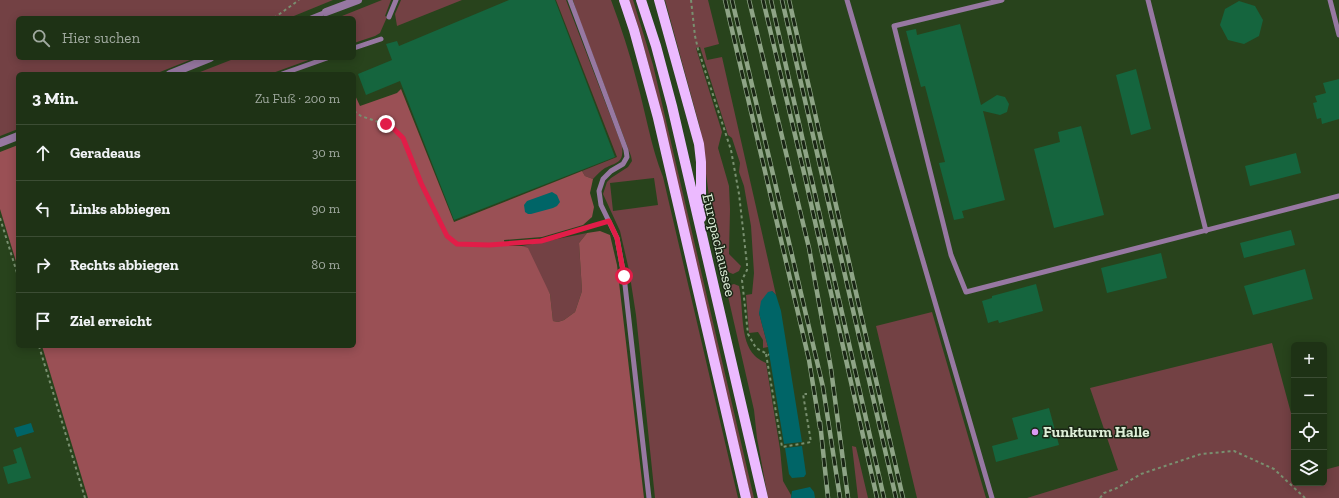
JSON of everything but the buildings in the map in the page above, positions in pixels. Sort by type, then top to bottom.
[{"type":"main road","name":"Europachaussee","points":[[624,0],[636,37],[658,118],[746,498]]},
{"type":"main road","name":"Europachaussee","points":[[641,0],[656,46],[672,106],[763,498]]},
{"type":"main road","points":[[659,0],[699,144],[701,162],[702,238]]},
{"type":"street","points":[[326,12],[358,0]]},
{"type":"street","points":[[175,72],[205,60]]},
{"type":"street","points":[[0,143],[16,137]]},
{"type":"lane","points":[[389,17],[396,0]]},
{"type":"lane","points":[[570,0],[626,150],[627,157],[623,164],[611,171],[603,179],[599,191],[601,205],[617,238],[624,276],[649,498]]},
{"type":"lane","points":[[847,0],[992,498]]},
{"type":"lane","points":[[1002,0],[894,26],[951,256],[966,292],[1339,196]]},
{"type":"lane","points":[[1148,0],[1206,231]]},
{"type":"lane","points":[[1330,0],[1339,35]]},
{"type":"lane","points":[[316,16],[326,12]]},
{"type":"lane","points":[[356,47],[381,39]]},
{"type":"lane","points":[[288,72],[321,60]]},
{"type":"path","points":[[277,16],[299,0]]},
{"type":"path","points":[[691,0],[698,49],[730,150],[739,194],[747,264],[747,270],[742,280],[748,334],[756,348],[769,356]]},
{"type":"path","points":[[356,112],[361,116],[393,128],[403,138],[421,183],[447,236],[457,244],[489,245],[541,241],[609,221]]},
{"type":"path","points":[[0,218],[16,270]]},
{"type":"path","points":[[40,348],[85,498]]},
{"type":"path","points":[[766,354],[782,447],[811,442],[803,394],[807,394]]},
{"type":"path","points":[[1100,498],[1104,493],[1117,488],[1141,474],[1201,454],[1234,451],[1274,469],[1304,497]]},
{"type":"shaded area","points":[[0,0],[333,0],[294,16],[16,16],[16,60],[190,60],[160,72],[16,72],[16,130],[0,136]]},
{"type":"shaded area","points":[[382,0],[391,0],[385,16],[387,17],[380,33],[356,42],[356,16],[342,16]]},
{"type":"shaded area","points":[[401,0],[462,0],[397,26],[395,14]]},
{"type":"shaded area","points":[[556,0],[566,0],[622,146],[621,159],[603,169],[593,179],[585,176],[582,171],[617,157]]},
{"type":"shaded area","points":[[573,0],[611,0],[622,30],[655,154],[663,177],[738,498],[655,498],[636,315],[629,270],[620,231],[603,194],[607,182],[628,167],[632,161]],"holes":[[[654,178],[658,205],[613,211],[610,183]]]},
{"type":"shaded area","points":[[629,0],[633,0],[653,65],[754,498],[751,498],[651,74],[639,29]]},
{"type":"shaded area","points":[[665,0],[708,0],[719,44],[704,48],[707,60],[722,57],[776,295],[772,291],[759,313],[768,347],[763,348],[763,340],[758,332],[749,333],[746,295],[752,294],[754,273],[751,226],[744,186],[739,172],[740,163],[732,138],[728,135],[700,47],[696,48],[722,132],[718,148],[729,186],[729,254],[741,266],[739,271],[733,274],[723,270],[721,265],[712,219],[700,128]]},
{"type":"shaded area","points":[[231,60],[308,60],[276,72],[200,72]]},
{"type":"shaded area","points":[[401,89],[454,222],[582,171],[585,176],[593,179],[590,193],[594,207],[592,217],[583,225],[542,237],[504,240],[505,246],[522,246],[528,248],[550,294],[553,321],[558,322],[564,320],[575,312],[582,291],[579,243],[587,233],[600,231],[610,235],[617,265],[644,498],[88,498],[43,348],[356,348],[356,97],[360,106],[397,93]]},
{"type":"shaded area","points":[[16,146],[16,261],[0,209],[0,152]]},
{"type":"shaded area","points":[[587,233],[579,243],[582,291],[575,312],[564,320],[558,322],[553,321],[550,294],[522,246]]},
{"type":"shaded area","points":[[734,284],[739,286],[746,341],[755,356],[766,363],[780,449],[783,481],[791,495],[791,498],[768,498],[757,438],[754,410],[727,292],[731,285]]},
{"type":"shaded area","points":[[932,312],[986,498],[917,498],[876,326]]},
{"type":"shaded area","points":[[1272,343],[1291,413],[1291,486],[1327,486],[1327,469],[1339,466],[1339,498],[1027,498],[1118,470],[1090,388]]},
{"type":"shaded area","points":[[852,446],[856,447],[868,498],[858,498]]},
{"type":"water","points":[[552,192],[557,195],[560,202],[557,206],[531,214],[525,212],[524,205],[527,201]]},
{"type":"water","points":[[772,291],[776,295],[781,311],[802,442],[784,444],[768,347],[759,313],[761,301],[768,292]]},
{"type":"water","points":[[31,423],[34,432],[17,437],[14,428]]},
{"type":"water","points":[[802,446],[806,474],[804,477],[792,478],[789,474],[785,448]]},
{"type":"water","points":[[810,487],[814,492],[815,498],[791,498],[792,491]]},
{"type":"railway","points":[[725,0],[809,360],[820,428]]},
{"type":"railway","points":[[732,0],[823,387],[840,498]]},
{"type":"railway","points":[[749,0],[809,248],[831,369],[848,498]]},
{"type":"railway","points":[[763,0],[805,177],[877,498]]},
{"type":"railway","points":[[771,0],[884,498]]},
{"type":"railway","points":[[782,0],[896,498]]},
{"type":"railway","points":[[789,0],[903,498]]},
{"type":"railway","points":[[820,422],[828,498]]},
{"type":"place","name":"Funkturm Halle","points":[[1035,432]]},
{"type":"route","points":[[386,124],[393,128],[403,138],[421,183],[447,236],[457,244],[489,245],[541,241],[609,221],[617,238],[624,276]]}]
